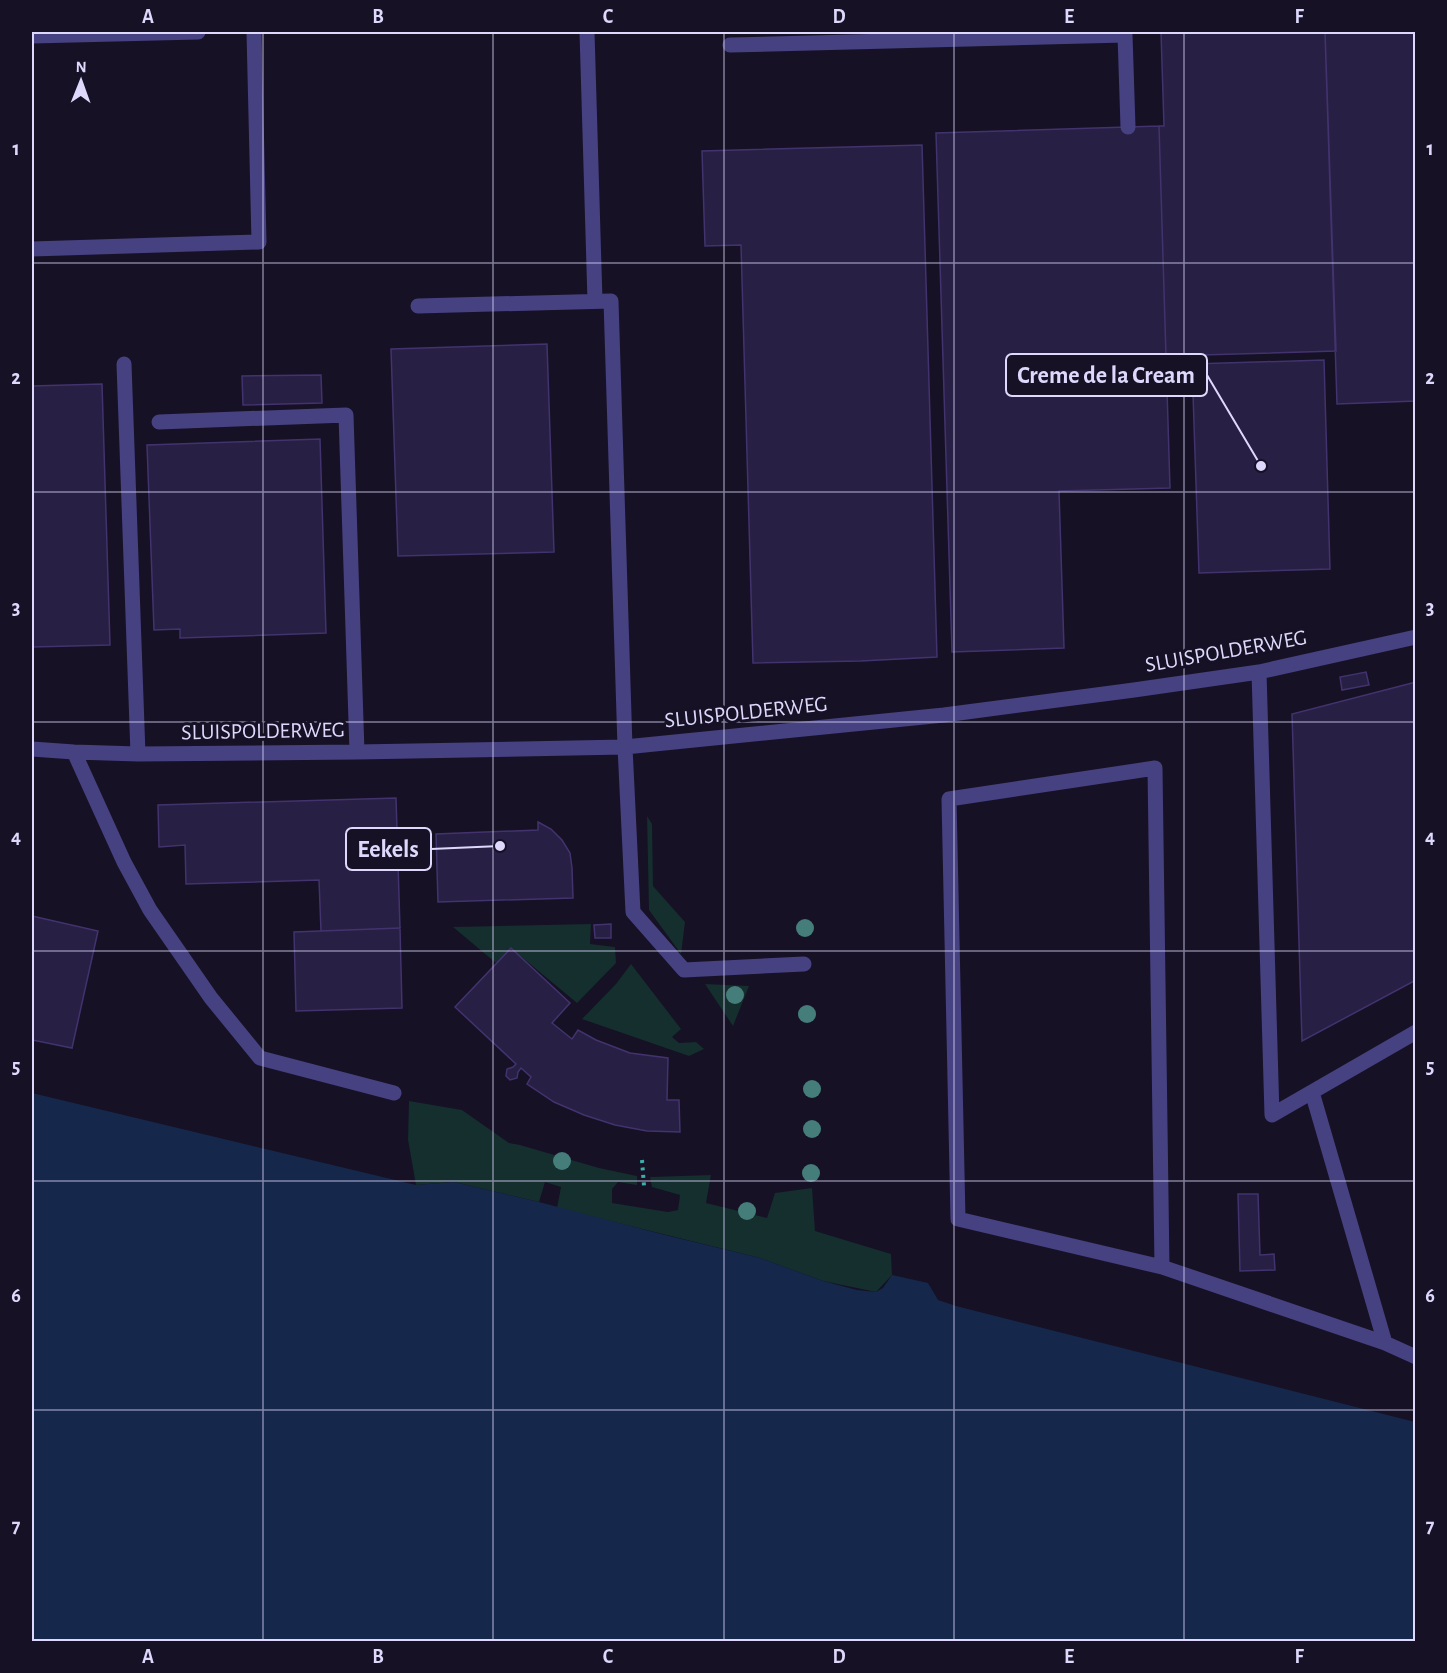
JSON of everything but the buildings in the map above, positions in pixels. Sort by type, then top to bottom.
[{"type":"street","points":[[32,36],[198,32]]},
{"type":"street","points":[[32,249],[259,242],[254,32]]},
{"type":"street","points":[[586,32],[595,301]]},
{"type":"street","points":[[730,45],[1125,33],[1128,127]]},
{"type":"street","points":[[418,306],[611,301],[625,747],[633,912],[684,970],[804,964]]},
{"type":"street","points":[[124,364],[138,754]]},
{"type":"street","points":[[159,422],[346,415],[357,752]]},
{"type":"street","name":"SLUISPOLDERWEG","points":[[32,749],[138,754],[625,747],[944,715],[1259,672],[1416,637]]},
{"type":"street","points":[[1259,672],[1272,1115],[1416,1032]]},
{"type":"street","points":[[74,752],[124,862],[150,910],[211,998],[260,1058],[394,1093]]},
{"type":"street","points":[[1162,1267],[1155,768],[949,799],[958,1219],[1162,1267],[1385,1343],[1416,1357]]},
{"type":"street","points":[[1312,1092],[1385,1343]]},
{"type":"path","points":[[642,1160],[644,1186]]},
{"type":"green space","points":[[647,816],[652,824],[653,886],[685,922],[681,954],[649,910]]},
{"type":"green space","points":[[591,924],[590,944],[615,947],[616,963],[577,1003],[512,949],[496,963],[453,927]]},
{"type":"green space","points":[[631,964],[681,1029],[672,1037],[679,1043],[696,1042],[704,1049],[689,1056],[582,1019],[616,984]]},
{"type":"green space","points":[[705,984],[749,986],[733,1026]]},
{"type":"green space","points":[[409,1101],[462,1110],[509,1143],[637,1176],[637,1185],[618,1182],[612,1189],[612,1203],[668,1212],[678,1210],[680,1195],[652,1187],[650,1177],[711,1175],[706,1203],[767,1218],[775,1193],[812,1188],[815,1231],[891,1254],[892,1275],[876,1292],[823,1281],[760,1258],[557,1208],[561,1187],[545,1182],[539,1202],[454,1182],[416,1185],[408,1140]]},
{"type":"water","points":[[32,1093],[416,1185],[454,1182],[539,1202],[760,1258],[823,1281],[857,1290],[876,1292],[883,1288],[892,1275],[928,1283],[938,1300],[956,1306],[1415,1422],[1415,1641],[32,1641]]},
{"type":"place","name":"Creme de la Cream","points":[[1261,466]]},
{"type":"place","name":"Eekels","points":[[500,846]]}]
